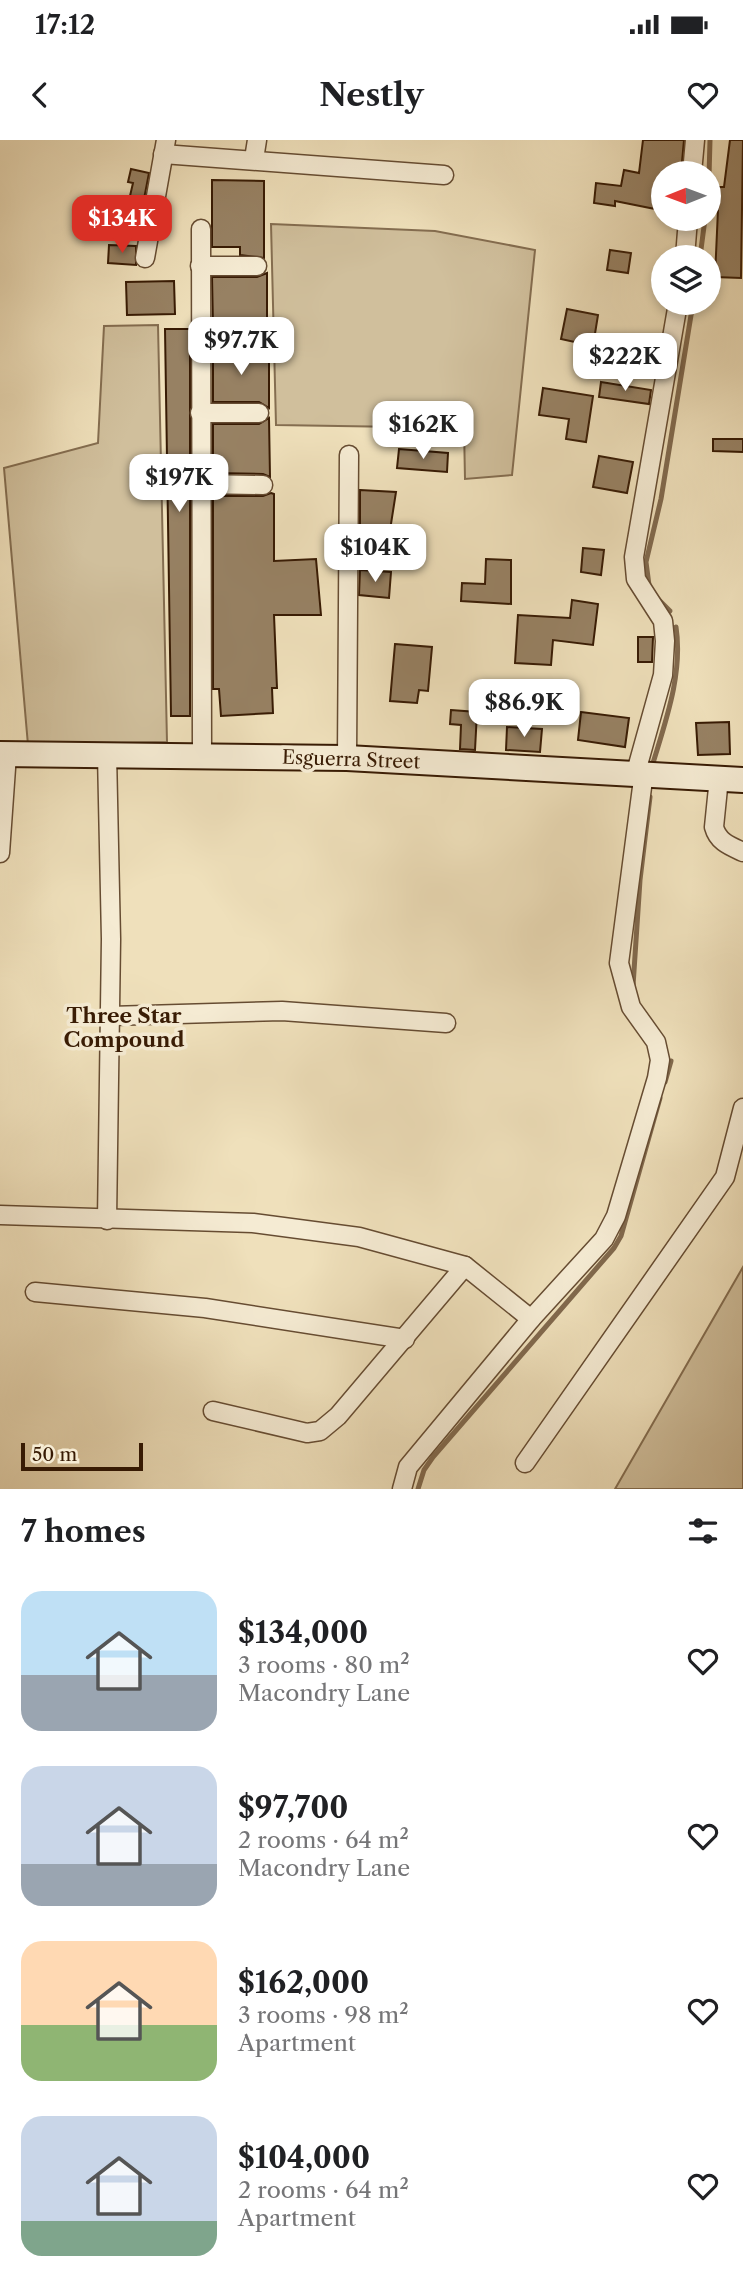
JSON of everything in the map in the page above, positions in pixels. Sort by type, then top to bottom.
[{"type":"main road","name":"Esguerra Street","points":[[4,754],[202,754],[347,758],[731,779]]},
{"type":"street","points":[[254,159],[257,140]]},
{"type":"street","points":[[693,161],[695,140]]},
{"type":"street","points":[[145,258],[165,147],[254,159],[444,175]]},
{"type":"street","points":[[201,229],[202,754]]},
{"type":"street","points":[[201,266],[257,266]]},
{"type":"street","points":[[402,1489],[408,1467],[610,1230],[657,1078],[660,1060],[656,1042],[631,1007],[620,963],[640,772],[663,675],[665,640],[663,621],[636,579],[634,557],[676,315]]},
{"type":"street","points":[[200,337],[261,341]]},
{"type":"street","points":[[200,413],[259,413]]},
{"type":"street","points":[[347,758],[349,455]]},
{"type":"street","points":[[200,484],[263,485]]},
{"type":"street","points":[[0,853],[4,754]]},
{"type":"street","points":[[107,754],[111,939],[107,1220]]},
{"type":"street","points":[[731,779],[714,827],[716,835],[726,844],[743,852]]},
{"type":"street","points":[[110,1016],[282,1011],[446,1023]]},
{"type":"street","points":[[525,1463],[725,1177],[743,1108]]},
{"type":"street","points":[[0,1215],[253,1223],[359,1237],[465,1266],[531,1320]]},
{"type":"street","points":[[214,1411],[307,1433],[320,1431],[338,1416],[465,1266]]},
{"type":"street","points":[[35,1292],[205,1308],[405,1339]]},
{"type":"shaded area","points":[[271,224],[435,231],[535,250],[512,475],[465,479],[464,428],[276,425]]},
{"type":"shaded area","points":[[158,325],[167,742],[28,745],[4,468],[98,443],[104,326]]},
{"type":"shaded area","points":[[743,1267],[743,1489],[615,1489]]},
{"type":"building","points":[[643,140],[684,140],[682,161],[651,161],[651,208],[615,201],[615,206],[594,203],[596,183],[621,186],[624,170],[639,173]]},
{"type":"building","points":[[730,140],[743,140],[741,278],[721,277],[721,245],[716,245],[717,231],[721,231],[721,187],[724,187]]},
{"type":"building","points":[[131,169],[149,173],[144,199],[130,196],[133,183],[128,182]]},
{"type":"building","points":[[212,180],[264,181],[264,258],[240,255],[240,247],[212,247]]},
{"type":"building","points":[[109,245],[136,246],[136,265],[108,263]]},
{"type":"building","points":[[610,250],[631,253],[628,273],[607,270]]},
{"type":"building","points":[[267,273],[267,332],[213,326],[212,277],[257,277]]},
{"type":"building","points":[[174,281],[175,314],[127,315],[126,282]]},
{"type":"building","points":[[567,309],[598,315],[593,346],[561,339]]},
{"type":"building","points":[[165,329],[190,329],[190,716],[171,716]]},
{"type":"building","points":[[213,349],[260,352],[269,349],[269,408],[259,402],[213,402]]},
{"type":"building","points":[[601,382],[651,390],[649,404],[599,397]]},
{"type":"building","points":[[543,388],[593,396],[586,442],[566,439],[569,419],[539,415]]},
{"type":"building","points":[[269,418],[270,477],[263,474],[213,473],[213,424],[259,424]]},
{"type":"building","points":[[713,439],[743,439],[743,452],[713,451]]},
{"type":"building","points":[[399,449],[448,453],[447,472],[397,468]]},
{"type":"building","points":[[599,456],[633,462],[627,493],[593,487]]},
{"type":"building","points":[[360,490],[396,492],[388,543],[360,540]]},
{"type":"building","points":[[274,494],[274,561],[316,559],[321,615],[274,615],[277,688],[272,688],[273,713],[221,716],[219,689],[213,689],[213,496],[263,496]]},
{"type":"building","points":[[583,548],[604,550],[601,575],[581,572]]},
{"type":"building","points":[[486,559],[511,560],[511,604],[461,601],[462,583],[485,584]]},
{"type":"building","points":[[360,570],[391,572],[389,598],[359,595]]},
{"type":"building","points":[[572,600],[598,604],[593,645],[553,640],[551,665],[515,663],[518,615],[570,618]]},
{"type":"building","points":[[638,637],[653,637],[652,662],[638,662]]},
{"type":"building","points":[[395,644],[432,647],[428,691],[419,690],[417,703],[390,701]]},
{"type":"building","points":[[451,710],[477,712],[475,750],[460,749],[461,725],[450,724]]},
{"type":"building","points":[[581,712],[629,718],[625,747],[578,740]]},
{"type":"building","points":[[729,722],[730,754],[698,755],[696,723]]},
{"type":"building","points":[[507,727],[542,729],[540,752],[506,750]]},
{"type":"waterway","points":[[709,161],[710,140]]},
{"type":"waterway","points":[[702,245],[703,231]]},
{"type":"waterway","points":[[649,585],[646,562],[661,499],[691,315]]},
{"type":"waterway","points":[[658,599],[670,611]]},
{"type":"waterway","points":[[653,763],[675,679],[678,644],[676,627]]},
{"type":"waterway","points":[[633,986],[640,880],[650,797]]},
{"type":"waterway","points":[[665,1082],[671,1061]]},
{"type":"waterway","points":[[418,1489],[424,1470],[433,1457],[614,1248],[621,1236],[660,1098]]},
{"type":"district","name":"Three Star Compound","points":[[124,1028]]}]
